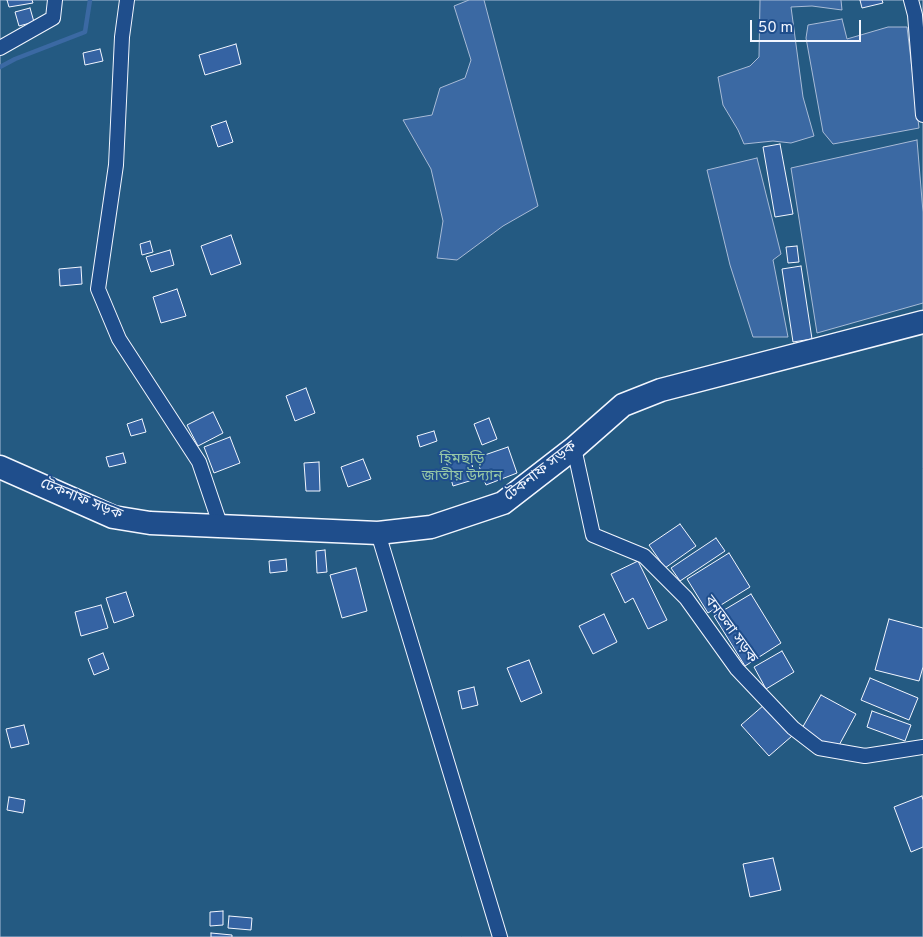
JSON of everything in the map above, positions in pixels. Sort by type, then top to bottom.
[{"type":"highway","name":"টেকনাফ সড়ক","points":[[0,467],[113,517],[150,523],[378,533],[431,527],[503,503],[574,448],[623,405],[661,390],[923,322]]},
{"type":"street","points":[[0,48],[53,18],[54,0]]},
{"type":"street","points":[[127,0],[122,37],[116,165],[98,289],[119,339],[199,462],[221,527]]},
{"type":"street","points":[[911,0],[915,15],[923,115]]},
{"type":"street","name":"বনতলা সড়ক","points":[[574,448],[593,535],[644,556],[686,598],[737,669],[793,728],[818,748],[865,756],[923,747]]},
{"type":"street","points":[[378,533],[500,937]]},
{"type":"green space","name":"হিমছড়ি জাতীয় উদ্যান","points":[[0,0],[923,0],[923,937],[0,937]]},
{"type":"shaded area","points":[[469,0],[484,0],[538,206],[503,226],[457,260],[437,258],[443,221],[431,169],[403,120],[432,115],[440,88],[465,78],[471,60],[454,6]]},
{"type":"shaded area","points":[[760,0],[841,0],[842,10],[812,6],[791,7],[803,97],[814,136],[791,143],[773,141],[744,144],[723,105],[718,77],[750,66],[759,57]]},
{"type":"shaded area","points":[[842,19],[847,39],[888,27],[907,27],[919,128],[833,144],[823,132],[806,38],[808,25]]},
{"type":"shaded area","points":[[917,140],[923,212],[923,303],[817,333],[791,168]]},
{"type":"shaded area","points":[[757,158],[781,254],[773,260],[788,337],[753,337],[730,265],[707,170]]},
{"type":"building","points":[[7,0],[32,0],[33,3],[9,7]]},
{"type":"building","points":[[860,0],[882,0],[883,3],[862,8]]},
{"type":"building","points":[[30,8],[34,22],[19,26],[15,12]]},
{"type":"building","points":[[236,44],[241,64],[205,75],[199,55]]},
{"type":"building","points":[[100,49],[103,61],[85,65],[83,53]]},
{"type":"building","points":[[226,121],[233,142],[218,147],[211,126]]},
{"type":"building","points":[[780,144],[793,214],[775,217],[763,147]]},
{"type":"building","points":[[231,235],[241,264],[211,275],[201,246]]},
{"type":"building","points":[[150,241],[153,252],[142,255],[140,244]]},
{"type":"building","points":[[797,246],[799,262],[788,263],[786,247]]},
{"type":"building","points":[[170,250],[174,265],[151,272],[146,257]]},
{"type":"building","points":[[801,266],[812,339],[793,342],[782,269]]},
{"type":"building","points":[[81,267],[82,284],[60,286],[59,269]]},
{"type":"building","points":[[177,289],[186,316],[161,323],[153,297]]},
{"type":"building","points":[[306,388],[315,413],[295,421],[286,396]]},
{"type":"building","points":[[213,412],[223,433],[198,446],[187,425]]},
{"type":"building","points":[[489,418],[497,439],[482,445],[474,424]]},
{"type":"building","points":[[142,419],[146,432],[131,436],[127,424]]},
{"type":"building","points":[[434,431],[437,441],[420,447],[417,436]]},
{"type":"building","points":[[230,437],[240,463],[214,473],[204,447]]},
{"type":"building","points":[[508,447],[517,473],[486,485],[476,458]]},
{"type":"building","points":[[123,453],[126,463],[109,467],[106,457]]},
{"type":"building","points":[[469,454],[476,479],[453,486],[446,461]]},
{"type":"building","points":[[363,459],[371,479],[348,487],[341,467]]},
{"type":"building","points":[[319,462],[320,491],[306,491],[304,463]]},
{"type":"building","points":[[680,524],[696,546],[665,568],[649,545]]},
{"type":"building","points":[[716,538],[725,551],[680,581],[671,568]]},
{"type":"building","points":[[325,550],[327,572],[317,573],[316,551]]},
{"type":"building","points":[[729,553],[750,587],[708,613],[687,579]]},
{"type":"building","points":[[286,559],[287,571],[270,573],[269,561]]},
{"type":"building","points":[[638,561],[667,620],[648,629],[633,598],[625,603],[611,574]]},
{"type":"building","points":[[356,568],[367,611],[342,618],[330,575]]},
{"type":"building","points":[[126,592],[134,616],[114,623],[106,598]]},
{"type":"building","points":[[751,594],[781,643],[745,666],[714,616]]},
{"type":"building","points":[[101,605],[108,628],[81,636],[75,612]]},
{"type":"building","points":[[604,614],[617,642],[593,654],[579,626]]},
{"type":"building","points":[[889,619],[923,628],[923,667],[919,681],[875,670]]},
{"type":"building","points":[[782,651],[794,672],[766,689],[754,667]]},
{"type":"building","points":[[103,653],[109,669],[94,675],[88,659]]},
{"type":"building","points":[[529,660],[542,693],[521,702],[507,668]]},
{"type":"building","points":[[870,678],[918,698],[909,720],[861,700]]},
{"type":"building","points":[[474,687],[478,705],[462,709],[458,691]]},
{"type":"building","points":[[821,695],[856,714],[837,749],[801,730]]},
{"type":"building","points":[[764,705],[792,736],[769,756],[741,725]]},
{"type":"building","points":[[872,711],[911,725],[905,741],[867,727]]},
{"type":"building","points":[[24,725],[29,744],[11,748],[6,729]]},
{"type":"building","points":[[922,796],[923,847],[911,852],[894,807]]},
{"type":"building","points":[[9,797],[25,800],[23,813],[7,810]]},
{"type":"building","points":[[773,858],[781,890],[750,897],[743,864]]},
{"type":"building","points":[[223,911],[223,925],[210,926],[210,912]]},
{"type":"building","points":[[229,916],[252,918],[251,930],[228,928]]},
{"type":"building","points":[[211,933],[232,935],[232,937],[211,937]]},
{"type":"waterway","points":[[0,67],[15,59],[85,32],[90,0]]}]
